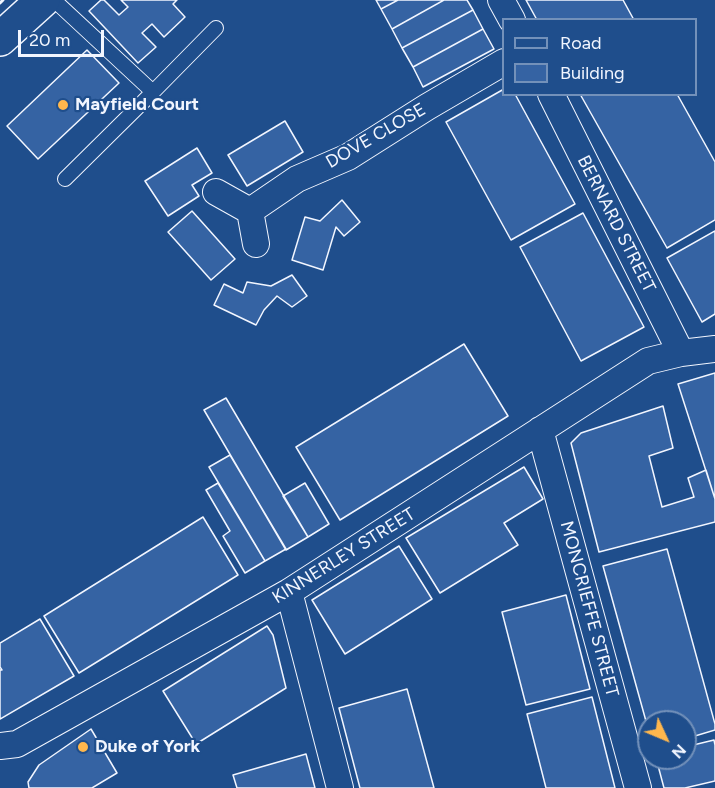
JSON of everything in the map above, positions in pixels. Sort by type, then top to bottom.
[{"type":"street","points":[[501,0],[511,18]]},
{"type":"street","name":"DOVE CLOSE","points":[[250,211],[297,179],[348,157],[502,63]]},
{"type":"street","name":"BERNARD STREET","points":[[552,96],[681,353]]},
{"type":"street","points":[[216,192],[250,211],[256,244]]},
{"type":"street","name":"KINNERLEY STREET","points":[[0,746],[17,744],[289,592],[648,361],[681,353],[715,349]]},
{"type":"street","name":"MONCRIEFFE STREET","points":[[540,430],[638,788]]},
{"type":"street","points":[[289,592],[340,788]]},
{"type":"lane","points":[[54,0],[153,92]]},
{"type":"lane","points":[[65,179],[216,28]]},
{"type":"building","points":[[104,0],[119,15],[128,7],[121,0],[177,0],[173,4],[185,17],[164,37],[152,24],[142,33],[156,47],[138,63],[89,11]]},
{"type":"building","points":[[376,0],[398,0],[381,9]]},
{"type":"building","points":[[398,0],[444,0],[392,29],[381,9]]},
{"type":"building","points":[[444,0],[467,0],[473,10],[402,48],[392,29]]},
{"type":"building","points":[[526,0],[623,0],[633,18],[536,18]]},
{"type":"building","points":[[473,10],[483,29],[413,67],[402,48]]},
{"type":"building","points":[[483,29],[494,49],[423,87],[413,67]]},
{"type":"building","name":"Mayfield Court","points":[[87,50],[119,83],[38,159],[7,126]]},
{"type":"building","points":[[502,90],[502,96],[516,96],[575,204],[511,240],[446,122]]},
{"type":"building","points":[[581,96],[678,96],[715,162],[715,220],[667,248]]},
{"type":"building","points":[[285,121],[303,152],[247,186],[228,155]]},
{"type":"building","points":[[197,148],[212,173],[192,185],[199,196],[168,216],[145,181]]},
{"type":"building","points":[[342,200],[360,222],[344,236],[336,227],[323,270],[292,260],[305,217],[320,221]]},
{"type":"building","points":[[192,211],[235,259],[211,280],[168,232]]},
{"type":"building","points":[[583,213],[644,327],[581,361],[520,247]]},
{"type":"building","points":[[715,231],[715,314],[702,322],[667,258]]},
{"type":"building","points":[[292,275],[307,296],[292,307],[277,296],[264,310],[256,325],[214,305],[224,284],[243,293],[247,282],[271,286]]},
{"type":"building","points":[[464,344],[508,416],[340,520],[296,447]]},
{"type":"building","points":[[715,373],[715,499],[678,384]]},
{"type":"building","points":[[226,398],[308,537],[286,550],[204,410]]},
{"type":"building","points":[[663,406],[673,448],[649,456],[662,507],[694,497],[688,478],[706,470],[715,499],[715,522],[599,552],[571,443],[581,433]]},
{"type":"building","points":[[230,455],[286,549],[265,561],[209,467]]},
{"type":"building","points":[[524,467],[543,499],[504,523],[518,545],[440,593],[406,538]]},
{"type":"building","points":[[218,483],[265,561],[245,573],[223,536],[230,531],[206,490]]},
{"type":"building","points":[[305,483],[329,524],[308,537],[283,496]]},
{"type":"building","points":[[203,517],[238,575],[79,673],[44,616]]},
{"type":"building","points":[[399,546],[432,599],[345,654],[312,600]]},
{"type":"building","points":[[667,549],[715,730],[697,735],[697,710],[643,710],[603,566]]},
{"type":"building","points":[[566,595],[590,689],[526,705],[502,612]]},
{"type":"building","points":[[40,619],[74,676],[0,719],[0,670],[2,670],[0,643]]},
{"type":"building","points":[[267,626],[273,635],[286,688],[196,744],[163,691]]},
{"type":"building","points":[[407,689],[434,788],[360,788],[339,708]]},
{"type":"building","points":[[592,697],[615,788],[546,788],[527,714]]},
{"type":"building","name":"Duke of York","points":[[91,729],[117,773],[92,788],[29,788],[28,782],[39,765]]},
{"type":"building","points":[[714,740],[715,781],[685,788],[664,788],[659,770],[697,770],[697,744]]},
{"type":"building","points":[[306,754],[315,788],[237,788],[233,775]]},
{"type":"wall","points":[[0,3],[3,0]]},
{"type":"place","name":"Mayfield Court","points":[[63,105]]},
{"type":"place","name":"Duke of York","points":[[83,747]]}]
